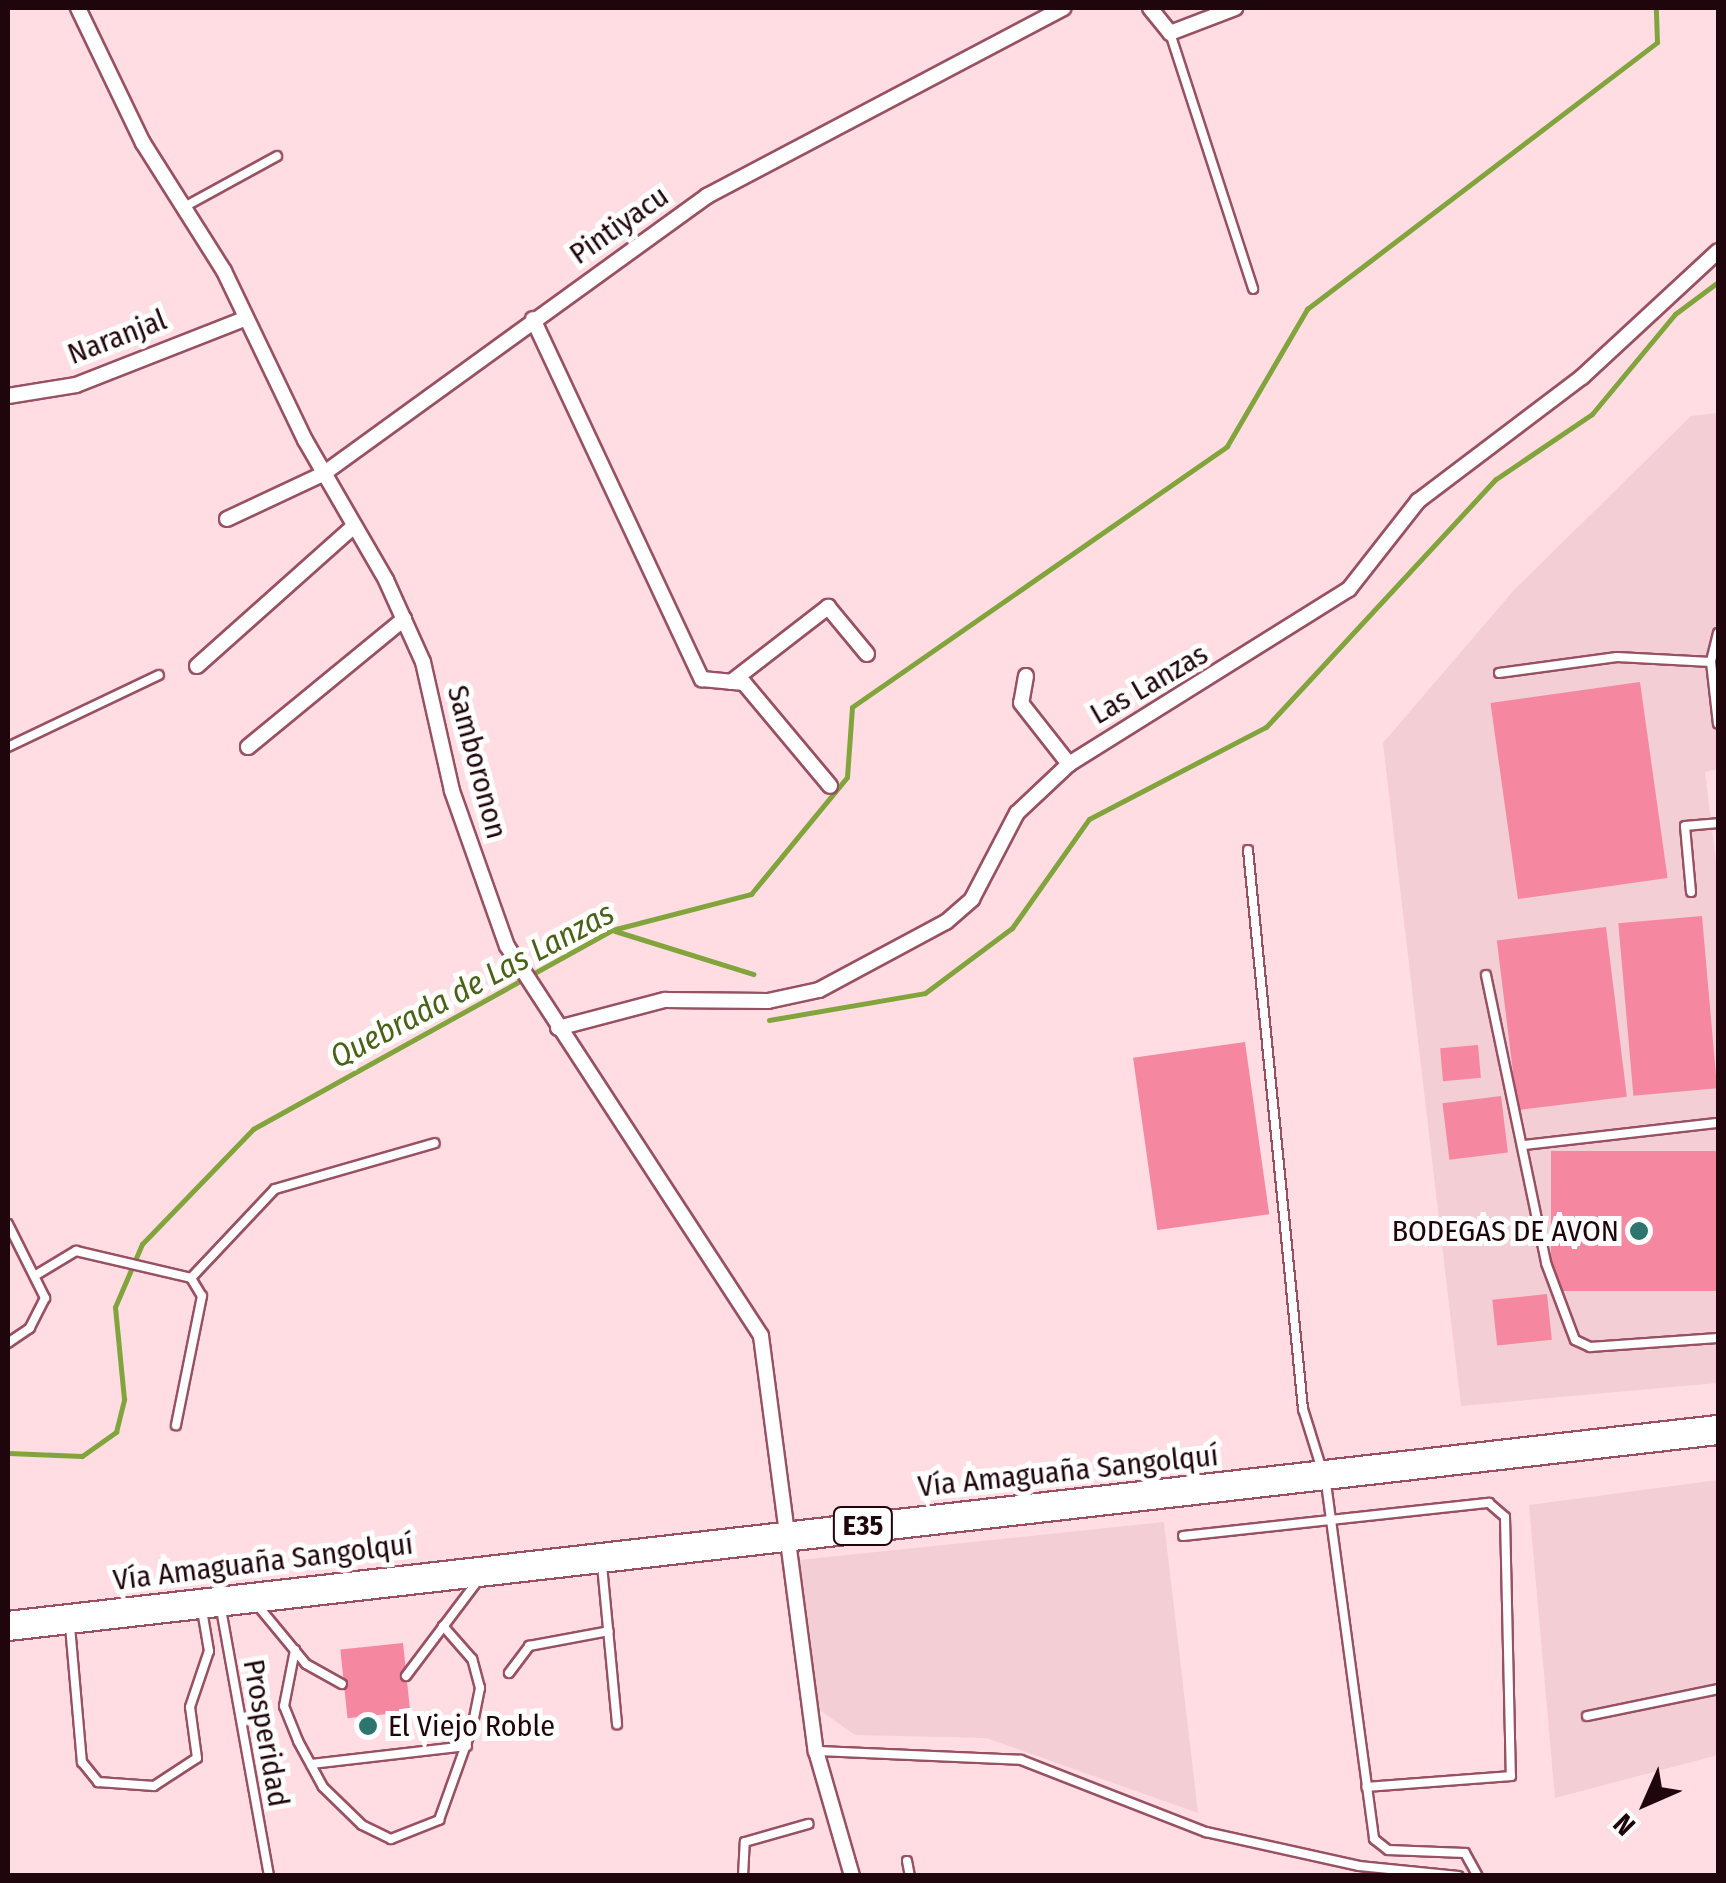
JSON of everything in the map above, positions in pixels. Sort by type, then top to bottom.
[{"type":"highway","name":"Vía Amaguaña Sangolquí","points":[[8,1626],[487,1568],[1718,1430]]},
{"type":"street","name":"Pintiyacu","points":[[227,519],[324,474],[533,318],[707,196],[1063,8]]},
{"type":"street","points":[[1150,8],[1170,33],[1190,32],[1236,8]]},
{"type":"street","name":"Samboronon","points":[[82,10],[404,620],[506,946],[761,1336],[784,1535],[816,1751],[852,1876]]},
{"type":"street","name":"Las Lanzas","points":[[558,1028],[665,1000],[768,1001],[865,972],[972,899],[1017,813],[1068,764],[1350,590],[1418,501],[1582,377],[1718,251]]},
{"type":"street","points":[[533,318],[702,679],[731,682],[754,693],[830,786]]},
{"type":"street","name":"Naranjal","points":[[8,396],[76,385],[244,319]]},
{"type":"street","points":[[198,666],[354,526]]},
{"type":"street","points":[[731,682],[828,607],[867,654]]},
{"type":"street","points":[[248,747],[404,620]]},
{"type":"street","points":[[1026,676],[1021,703],[1068,764]]},
{"type":"lane","points":[[1170,33],[1253,289]]},
{"type":"lane","points":[[184,207],[277,156]]},
{"type":"lane","points":[[1718,633],[1711,662],[1718,724]]},
{"type":"lane","points":[[1499,673],[1617,656],[1711,662]]},
{"type":"lane","points":[[8,747],[159,675]]},
{"type":"lane","points":[[1691,892],[1685,826],[1718,823]]},
{"type":"lane","points":[[1248,850],[1303,1409],[1335,1524],[1366,1786],[1380,1846],[1464,1853],[1478,1876]]},
{"type":"lane","points":[[1486,974],[1546,1263],[1574,1340],[1590,1347],[1718,1338]]},
{"type":"lane","points":[[1524,1145],[1717,1123]]},
{"type":"lane","points":[[192,1278],[275,1190],[435,1143]]},
{"type":"lane","points":[[8,1224],[36,1276],[40,1313],[8,1343]]},
{"type":"lane","points":[[36,1276],[76,1251],[192,1278]]},
{"type":"lane","points":[[176,1425],[202,1296],[192,1278]]},
{"type":"lane","points":[[1183,1536],[1335,1524],[1489,1503],[1506,1518],[1511,1776],[1366,1786]]},
{"type":"lane","points":[[602,1556],[617,1724]]},
{"type":"lane","points":[[406,1676],[487,1568]]},
{"type":"lane","points":[[248,1596],[294,1650],[342,1684]]},
{"type":"lane","points":[[69,1618],[82,1762],[98,1782],[154,1786],[197,1758],[190,1707],[209,1651],[210,1600]]},
{"type":"lane","name":"Prosperidad","points":[[210,1600],[269,1876]]},
{"type":"lane","points":[[294,1650],[284,1706],[311,1764],[362,1825],[391,1839],[438,1820],[467,1746],[480,1688],[472,1659],[444,1626]]},
{"type":"lane","points":[[509,1674],[528,1646],[608,1631]]},
{"type":"lane","points":[[1587,1716],[1718,1689]]},
{"type":"lane","points":[[311,1764],[467,1746]]},
{"type":"lane","points":[[816,1751],[1021,1760],[1206,1832],[1359,1866],[1459,1876]]},
{"type":"lane","points":[[743,1876],[745,1842],[808,1824]]},
{"type":"lane","points":[[906,1861],[910,1876]]},
{"type":"shaded area","points":[[1718,413],[1718,769],[1705,772],[1718,878],[1718,1383],[1461,1406],[1383,743],[1514,590],[1691,416]]},
{"type":"shaded area","points":[[1718,1480],[1718,1755],[1555,1798],[1529,1505]]},
{"type":"shaded area","points":[[1164,1522],[1198,1813],[986,1738],[855,1735],[818,1709],[799,1560]]},
{"type":"building","points":[[1640,682],[1668,878],[1518,899],[1490,703]]},
{"type":"building","points":[[1702,916],[1717,1088],[1633,1096],[1618,923]]},
{"type":"building","points":[[1606,927],[1627,1097],[1518,1110],[1497,940]]},
{"type":"building","points":[[1245,1042],[1269,1214],[1157,1230],[1133,1058]]},
{"type":"building","points":[[1478,1045],[1481,1078],[1443,1081],[1440,1048]]},
{"type":"building","points":[[1501,1096],[1508,1153],[1449,1160],[1442,1103]]},
{"type":"building","name":"BODEGAS DE AVON","points":[[1551,1151],[1718,1151],[1718,1291],[1551,1291]]},
{"type":"building","points":[[1547,1294],[1552,1340],[1497,1345],[1492,1300]]},
{"type":"building","points":[[403,1643],[410,1712],[348,1718],[340,1650]]},
{"type":"waterway","name":"Quebrada de Las Lanzas","points":[[8,1453],[82,1456],[116,1432],[124,1399],[115,1307],[142,1244],[253,1129],[612,930],[751,894],[847,777],[852,707],[1227,446],[1307,309],[1657,42],[1656,8]]},
{"type":"waterway","points":[[769,1020],[925,993],[1012,928],[1089,819],[1266,727],[1496,479],[1592,414],[1675,314],[1718,282]]},
{"type":"waterway","points":[[615,931],[753,974]]},
{"type":"place","name":"BODEGAS DE AVON","points":[[1639,1231]]},
{"type":"place","name":"El Viejo Roble","points":[[368,1726]]}]
